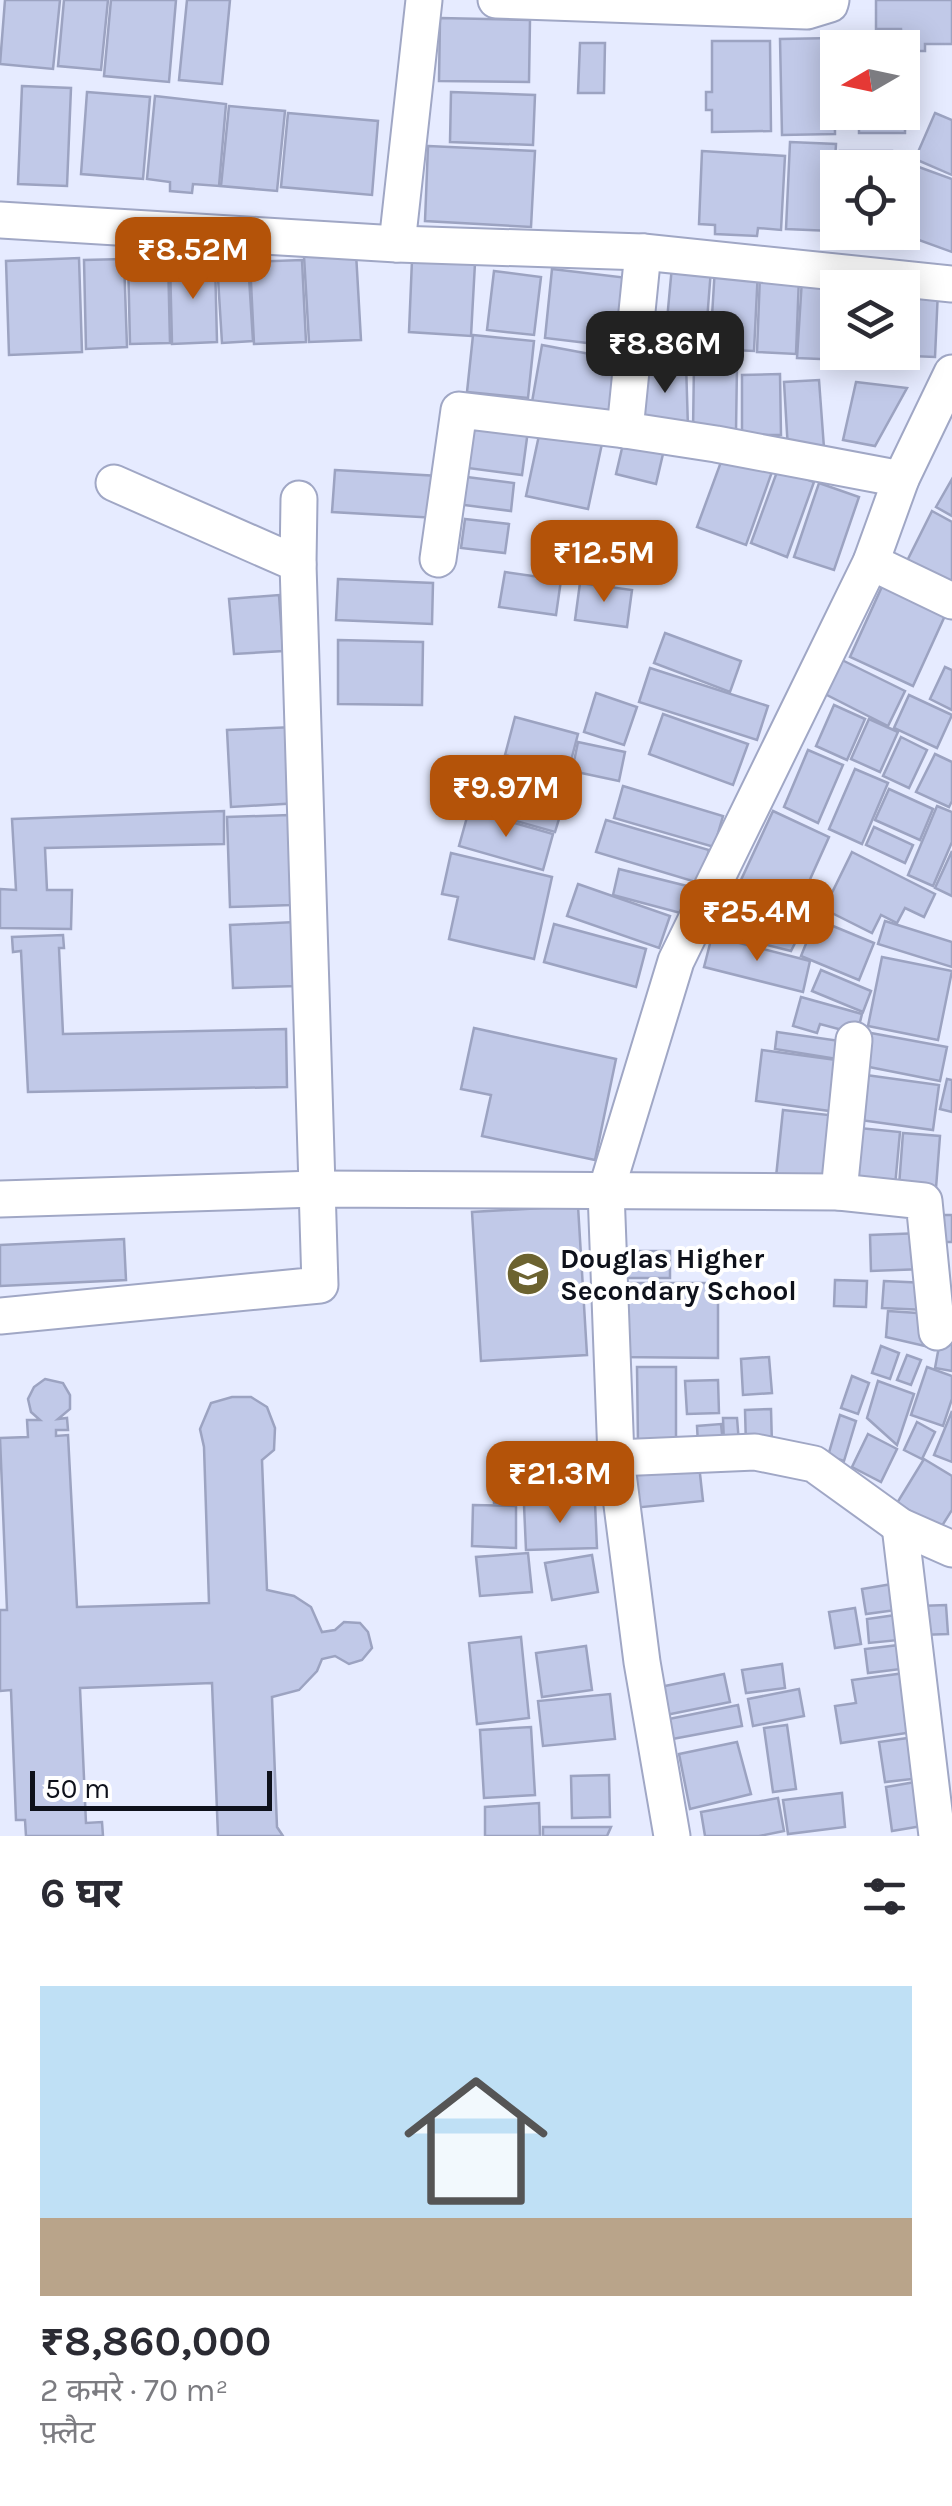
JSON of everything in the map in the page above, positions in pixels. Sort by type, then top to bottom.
[{"type":"street","points":[[397,244],[424,0]]},
{"type":"street","points":[[496,0],[807,10],[830,4],[831,0]]},
{"type":"street","points":[[0,220],[397,244],[644,252],[952,284]]},
{"type":"street","points":[[625,430],[644,252]]},
{"type":"street","points":[[672,1836],[642,1662],[616,1458],[606,1190],[676,961],[870,562],[900,479],[951,378]]},
{"type":"street","points":[[438,560],[459,410],[716,444],[900,479]]},
{"type":"street","points":[[114,482],[298,564]]},
{"type":"street","points":[[0,1316],[320,1286],[299,499]]},
{"type":"street","points":[[870,562],[952,601]]},
{"type":"street","points":[[839,1192],[854,1040]]},
{"type":"street","points":[[0,1199],[316,1189],[839,1192],[924,1201],[938,1332]]},
{"type":"street","points":[[616,1458],[755,1452],[814,1464],[900,1526],[952,1548]]},
{"type":"street","points":[[900,1526],[937,1836]]},
{"type":"building","points":[[5,0],[60,0],[53,69],[0,64]]},
{"type":"building","points":[[64,0],[108,0],[101,70],[58,66]]},
{"type":"building","points":[[111,0],[176,0],[169,82],[104,76]]},
{"type":"building","points":[[187,0],[230,0],[222,84],[179,80]]},
{"type":"building","points":[[876,0],[952,0],[952,44],[925,44],[925,51],[920,51],[920,30],[876,29]]},
{"type":"building","points":[[440,18],[530,20],[529,82],[439,81]]},
{"type":"building","points":[[820,38],[820,130],[835,130],[835,134],[782,135],[780,39]]},
{"type":"building","points":[[712,41],[770,41],[771,131],[712,132],[712,110],[706,110],[706,92],[712,92]]},
{"type":"building","points":[[580,43],[605,43],[604,93],[578,93]]},
{"type":"building","points":[[22,86],[71,88],[67,186],[18,184]]},
{"type":"building","points":[[87,92],[150,97],[143,179],[81,174]]},
{"type":"building","points":[[451,92],[535,95],[533,145],[450,142]]},
{"type":"building","points":[[155,96],[226,104],[219,186],[193,184],[192,193],[170,191],[170,182],[147,179]]},
{"type":"building","points":[[229,106],[285,111],[277,191],[221,186]]},
{"type":"building","points":[[288,113],[378,121],[372,195],[281,187]]},
{"type":"building","points":[[935,113],[952,120],[952,175],[920,161],[919,150]]},
{"type":"building","points":[[859,130],[905,130],[905,133]]},
{"type":"building","points":[[790,142],[836,144],[836,150],[820,150],[820,231],[786,229]]},
{"type":"building","points":[[428,146],[535,151],[531,227],[425,221]]},
{"type":"building","points":[[702,151],[785,156],[781,230],[758,228],[757,236],[715,234],[715,225],[699,224]]},
{"type":"building","points":[[920,167],[952,179],[952,252],[920,240]]},
{"type":"building","points":[[356,253],[361,340],[309,342],[304,256]]},
{"type":"building","points":[[168,257],[170,343],[130,344],[128,258]]},
{"type":"building","points":[[79,258],[82,352],[9,355],[6,261]]},
{"type":"building","points":[[124,259],[127,347],[86,349],[84,260]]},
{"type":"building","points":[[302,260],[306,342],[254,344],[250,262]]},
{"type":"building","points":[[412,260],[475,263],[471,336],[409,332]]},
{"type":"building","points":[[215,261],[217,342],[172,344],[170,262]]},
{"type":"building","points":[[248,261],[253,341],[222,343],[217,262]]},
{"type":"building","points":[[672,266],[711,269],[706,334],[666,331]]},
{"type":"building","points":[[715,267],[758,270],[754,351],[710,349]]},
{"type":"building","points":[[552,269],[628,278],[621,347],[545,338]]},
{"type":"building","points":[[494,271],[541,277],[534,335],[487,330]]},
{"type":"building","points":[[760,275],[799,277],[796,354],[757,352]]},
{"type":"building","points":[[802,279],[820,284],[820,359],[797,358]]},
{"type":"building","points":[[920,289],[938,290],[935,357],[920,356]]},
{"type":"building","points":[[473,335],[534,341],[528,398],[467,392]]},
{"type":"building","points":[[542,345],[622,360],[611,417],[532,402]]},
{"type":"building","points":[[686,363],[688,428],[645,430],[643,364]]},
{"type":"building","points":[[694,363],[737,365],[736,432],[693,432]]},
{"type":"building","points":[[780,374],[781,435],[742,435],[742,375]]},
{"type":"building","points":[[819,380],[824,448],[788,450],[784,382]]},
{"type":"building","points":[[856,382],[907,388],[875,446],[843,440]]},
{"type":"building","points":[[467,415],[529,423],[522,475],[460,467]]},
{"type":"building","points":[[541,426],[603,439],[588,509],[526,496]]},
{"type":"building","points":[[623,444],[663,454],[656,484],[616,474]]},
{"type":"building","points":[[725,451],[773,469],[746,545],[697,527]]},
{"type":"building","points":[[778,469],[814,482],[787,557],[751,543]]},
{"type":"building","points":[[335,470],[439,476],[437,518],[332,512]]},
{"type":"building","points":[[459,476],[514,483],[511,511],[456,504]]},
{"type":"building","points":[[952,479],[952,516],[936,507]]},
{"type":"building","points":[[819,483],[859,497],[834,570],[794,557]]},
{"type":"building","points":[[932,511],[952,522],[952,589],[905,565]]},
{"type":"building","points":[[465,519],[509,524],[505,553],[461,548]]},
{"type":"building","points":[[505,572],[561,580],[556,615],[499,607]]},
{"type":"building","points":[[338,579],[433,583],[432,624],[336,620]]},
{"type":"building","points":[[885,580],[948,609],[913,686],[850,657]]},
{"type":"building","points":[[580,583],[632,590],[627,627],[575,620]]},
{"type":"building","points":[[279,595],[283,651],[234,654],[229,599]]},
{"type":"building","points":[[665,633],[741,661],[730,692],[654,663]]},
{"type":"building","points":[[338,640],[423,642],[422,705],[338,704]]},
{"type":"building","points":[[842,660],[905,691],[888,726],[825,694]]},
{"type":"building","points":[[945,667],[952,670],[952,710],[930,699]]},
{"type":"building","points":[[650,668],[768,706],[757,740],[639,702]]},
{"type":"building","points":[[596,693],[637,707],[624,745],[584,732]]},
{"type":"building","points":[[909,695],[952,715],[937,748],[894,728]]},
{"type":"building","points":[[834,705],[865,719],[847,760],[816,746]]},
{"type":"building","points":[[663,714],[748,744],[733,785],[649,754]]},
{"type":"building","points":[[515,717],[578,734],[568,772],[505,755]]},
{"type":"building","points":[[869,719],[898,732],[880,772],[851,759]]},
{"type":"building","points":[[294,727],[299,803],[231,807],[227,730]]},
{"type":"building","points":[[901,737],[927,750],[909,788],[883,776]]},
{"type":"building","points":[[578,742],[625,752],[619,781],[572,771]]},
{"type":"building","points":[[808,750],[843,765],[818,823],[784,807]]},
{"type":"building","points":[[935,754],[952,762],[949,807],[916,792]]},
{"type":"building","points":[[522,765],[565,775],[559,802],[515,791]]},
{"type":"building","points":[[855,769],[888,783],[862,844],[829,829]]},
{"type":"building","points":[[465,782],[562,809],[555,832],[459,805]]},
{"type":"building","points":[[623,786],[723,816],[714,847],[614,818]]},
{"type":"building","points":[[889,789],[933,809],[920,840],[875,820]]},
{"type":"building","points":[[937,806],[952,812],[952,842],[933,886],[908,875]]},
{"type":"building","points":[[469,810],[553,834],[543,870],[459,846]]},
{"type":"building","points":[[224,811],[224,844],[45,848],[47,890],[72,890],[71,929],[0,928],[0,889],[16,890],[12,819]]},
{"type":"building","points":[[773,811],[829,837],[798,906],[741,880]]},
{"type":"building","points":[[289,815],[291,905],[230,907],[227,817]]},
{"type":"building","points":[[606,820],[709,850],[699,883],[596,852]]},
{"type":"building","points":[[874,827],[913,845],[905,863],[866,845]]},
{"type":"building","points":[[952,851],[952,896],[935,888]]},
{"type":"building","points":[[852,852],[935,894],[924,917],[905,908],[897,923],[881,915],[872,933],[824,909]]},
{"type":"building","points":[[451,853],[552,877],[534,959],[449,939],[458,897],[442,894]]},
{"type":"building","points":[[619,869],[695,888],[688,915],[613,895]]},
{"type":"building","points":[[578,884],[670,916],[659,948],[567,916]]},
{"type":"building","points":[[738,891],[805,923],[791,951],[719,933]]},
{"type":"building","points":[[816,919],[874,943],[859,980],[801,956]]},
{"type":"building","points":[[885,921],[952,942],[952,967],[878,944]]},
{"type":"building","points":[[295,922],[297,986],[233,988],[230,925]]},
{"type":"building","points":[[554,924],[646,949],[636,987],[544,962]]},
{"type":"building","points":[[63,935],[64,948],[59,948],[63,1034],[286,1029],[287,1087],[28,1092],[21,951],[13,952],[12,937]]},
{"type":"building","points":[[712,936],[810,961],[803,992],[704,967]]},
{"type":"building","points":[[882,957],[952,971],[938,1040],[868,1026]]},
{"type":"building","points":[[821,970],[871,991],[863,1012],[812,991]]},
{"type":"building","points":[[801,997],[862,1014],[857,1034],[820,1024],[817,1033],[793,1026]]},
{"type":"building","points":[[474,1028],[616,1059],[595,1160],[482,1136],[491,1095],[461,1089]]},
{"type":"building","points":[[777,1032],[840,1041],[837,1059],[775,1049]]},
{"type":"building","points":[[871,1033],[947,1047],[940,1081],[864,1066]]},
{"type":"building","points":[[762,1050],[844,1061],[837,1112],[756,1101]]},
{"type":"building","points":[[866,1075],[939,1085],[933,1130],[860,1120]]},
{"type":"building","points":[[947,1079],[952,1080],[952,1112],[940,1109]]},
{"type":"building","points":[[783,1110],[838,1116],[831,1183],[776,1177]]},
{"type":"building","points":[[849,1127],[900,1132],[895,1186],[844,1181]]},
{"type":"building","points":[[903,1133],[940,1136],[936,1188],[899,1186]]},
{"type":"building","points":[[578,1206],[587,1355],[481,1361],[472,1212]]},
{"type":"building","points":[[930,1215],[952,1215],[952,1242],[930,1242]]},
{"type":"building","points":[[922,1233],[923,1269],[871,1271],[870,1235]]},
{"type":"building","points":[[124,1239],[126,1280],[0,1286],[0,1245]]},
{"type":"building","points":[[622,1251],[670,1251],[670,1278],[621,1278]]},
{"type":"building","points":[[835,1280],[867,1281],[866,1307],[834,1306]]},
{"type":"building","points":[[884,1281],[927,1283],[926,1310],[882,1308]]},
{"type":"building","points":[[619,1283],[718,1283],[718,1358],[619,1357]]},
{"type":"building","points":[[888,1311],[932,1314],[929,1347],[886,1337]]},
{"type":"building","points":[[944,1319],[952,1321],[952,1371],[935,1368]]},
{"type":"building","points":[[881,1346],[899,1353],[890,1379],[872,1373]]},
{"type":"building","points":[[907,1355],[921,1360],[911,1385],[897,1380]]},
{"type":"building","points":[[769,1357],[772,1393],[743,1395],[741,1359]]},
{"type":"building","points":[[637,1367],[676,1367],[676,1443],[638,1443]]},
{"type":"building","points":[[927,1367],[952,1376],[952,1399],[943,1426],[911,1415]]},
{"type":"building","points":[[852,1376],[869,1383],[858,1414],[841,1408]]},
{"type":"building","points":[[45,1379],[63,1383],[70,1395],[70,1409],[58,1419],[67,1418],[68,1430],[56,1430],[56,1436],[68,1435],[77,1607],[209,1603],[204,1447],[200,1429],[211,1403],[251,1397],[267,1407],[275,1428],[274,1450],[262,1460],[267,1590],[294,1596],[311,1607],[322,1632],[335,1630],[344,1622],[360,1623],[368,1632],[372,1648],[362,1660],[349,1664],[335,1656],[322,1659],[317,1671],[299,1690],[272,1697],[277,1827],[283,1836],[218,1836],[212,1683],[80,1688],[86,1823],[102,1822],[103,1836],[26,1836],[25,1820],[16,1820],[11,1690],[0,1691],[0,1610],[7,1610],[0,1438],[28,1437],[27,1420],[40,1420],[31,1412],[28,1399],[34,1387]]},
{"type":"building","points":[[718,1380],[719,1413],[687,1414],[685,1381]]},
{"type":"building","points":[[878,1381],[914,1394],[897,1445],[867,1418]]},
{"type":"building","points":[[771,1409],[772,1445],[746,1446],[745,1410]]},
{"type":"building","points":[[952,1411],[952,1462],[934,1455]]},
{"type":"building","points":[[840,1415],[856,1421],[844,1461],[828,1456]]},
{"type":"building","points":[[723,1418],[737,1418],[739,1443],[724,1444]]},
{"type":"building","points":[[917,1422],[935,1432],[922,1459],[904,1450]]},
{"type":"building","points":[[721,1424],[723,1443],[698,1444],[697,1426]]},
{"type":"building","points":[[868,1434],[897,1449],[881,1482],[852,1467]]},
{"type":"building","points":[[588,1452],[590,1499],[494,1503],[492,1456]]},
{"type":"building","points":[[698,1456],[703,1501],[633,1508],[629,1463]]},
{"type":"building","points":[[924,1459],[952,1476],[952,1510],[940,1529],[897,1503]]},
{"type":"building","points":[[595,1503],[597,1548],[526,1550],[524,1505]]},
{"type":"building","points":[[473,1505],[516,1506],[516,1548],[472,1546]]},
{"type":"building","points":[[528,1553],[532,1592],[480,1596],[476,1557]]},
{"type":"building","points":[[592,1555],[598,1592],[552,1600],[545,1563]]},
{"type":"building","points":[[892,1584],[896,1610],[866,1614],[862,1589]]},
{"type":"building","points":[[946,1605],[948,1634],[920,1635],[919,1606]]},
{"type":"building","points":[[855,1608],[861,1644],[835,1648],[829,1612]]},
{"type":"building","points":[[896,1615],[899,1640],[869,1643],[867,1619]]},
{"type":"building","points":[[521,1637],[529,1718],[477,1724],[469,1643]]},
{"type":"building","points":[[899,1645],[901,1669],[868,1673],[865,1649]]},
{"type":"building","points":[[586,1646],[592,1690],[542,1697],[536,1653]]},
{"type":"building","points":[[782,1664],[785,1688],[746,1693],[742,1670]]},
{"type":"building","points":[[905,1673],[913,1732],[841,1743],[835,1706],[856,1703],[852,1680]]},
{"type":"building","points":[[724,1674],[730,1702],[661,1716],[655,1688]]},
{"type":"building","points":[[799,1689],[804,1716],[753,1726],[748,1699]]},
{"type":"building","points":[[610,1694],[615,1739],[543,1746],[538,1701]]},
{"type":"building","points":[[738,1705],[742,1726],[667,1740],[664,1720]]},
{"type":"building","points":[[787,1725],[796,1789],[773,1792],[764,1728]]},
{"type":"building","points":[[531,1727],[535,1795],[484,1798],[480,1730]]},
{"type":"building","points":[[915,1737],[921,1778],[885,1782],[879,1742]]},
{"type":"building","points":[[737,1742],[751,1794],[690,1809],[679,1754]]},
{"type":"building","points":[[609,1775],[610,1817],[572,1818],[571,1776]]},
{"type":"building","points":[[921,1781],[928,1825],[892,1831],[886,1787]]},
{"type":"building","points":[[842,1793],[845,1827],[788,1834],[783,1800]]},
{"type":"building","points":[[778,1798],[784,1831],[759,1836],[705,1836],[701,1812]]},
{"type":"building","points":[[539,1803],[540,1836],[485,1836],[485,1807]]},
{"type":"building","points":[[543,1827],[611,1827],[607,1836],[543,1836]]},
{"type":"place","name":"Douglas Higher Secondary School","points":[[528,1274]]}]
